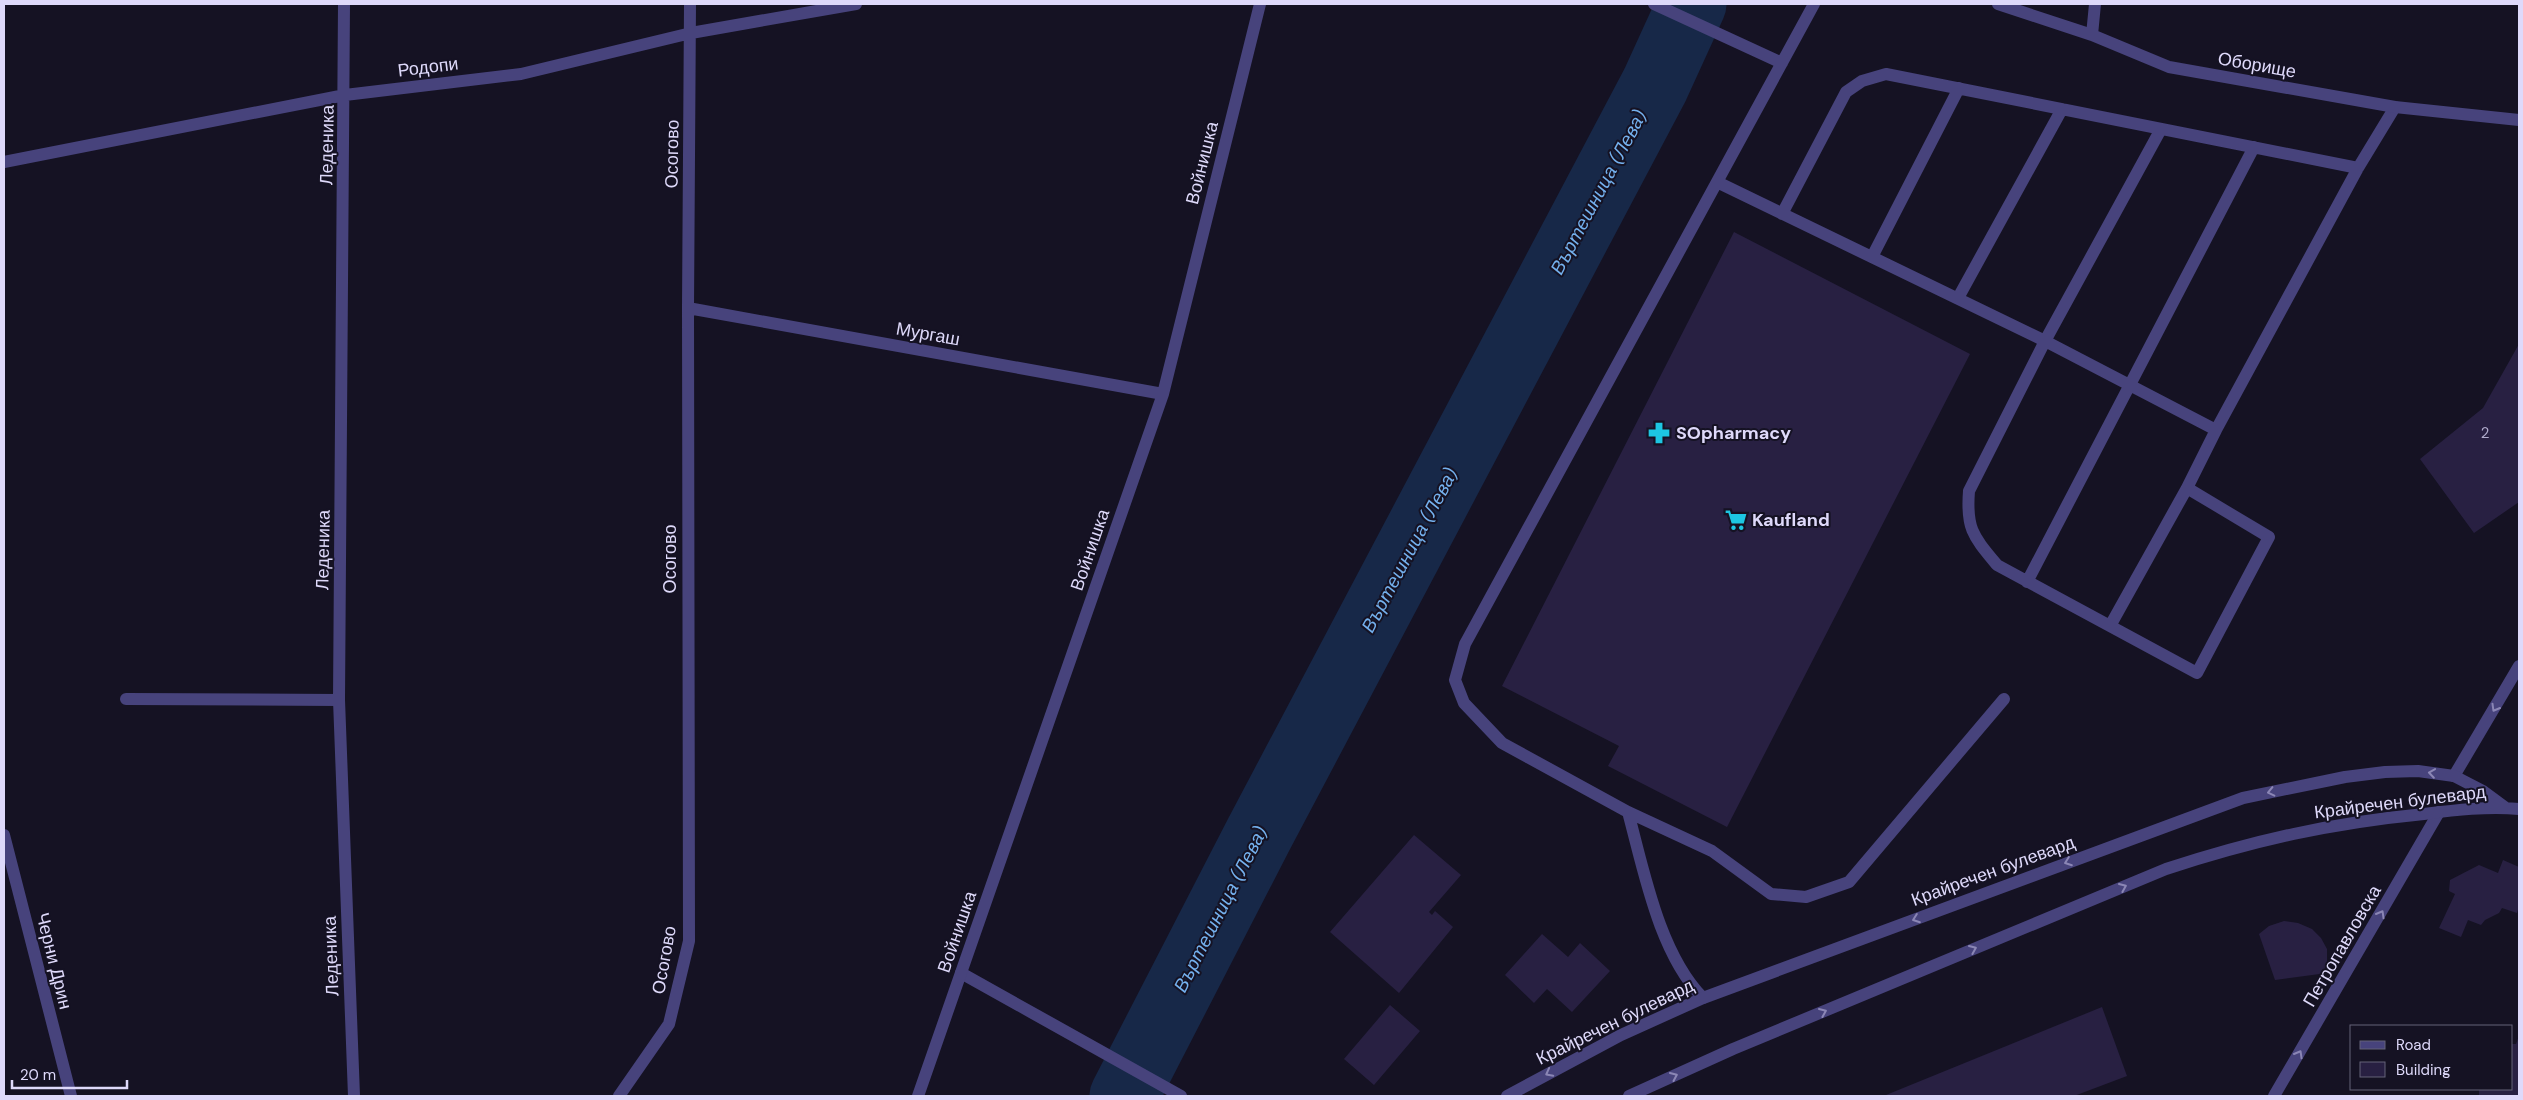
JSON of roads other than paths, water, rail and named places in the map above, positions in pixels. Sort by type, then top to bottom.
[{"type":"street","name":"Леденика","points":[[344,4],[345,95],[339,700],[354,1096]]},
{"type":"street","name":"Осогово","points":[[620,1096],[669,1024],[689,941],[688,308],[690,4]]},
{"type":"street","name":"Родопи","points":[[4,162],[345,95],[521,74],[691,34],[856,4]]},
{"type":"street","name":"Войнишка","points":[[918,1096],[1163,394],[1260,4]]},
{"type":"street","points":[[1654,4],[1782,63]]},
{"type":"street","points":[[1814,4],[1465,644],[1455,680],[1464,703],[1502,743],[1628,812],[1712,851],[1771,894],[1806,897],[1849,882],[2004,699]]},
{"type":"street","name":"Оборище","points":[[1998,4],[2092,35],[2169,67],[2395,107],[2519,120]]},
{"type":"street","points":[[2092,35],[2095,4]]},
{"type":"street","points":[[1782,214],[1846,92],[1862,80],[1886,74],[2358,168]]},
{"type":"street","points":[[1872,257],[1959,88]]},
{"type":"street","points":[[2110,626],[2187,488],[2216,430],[2358,168],[2395,107]]},
{"type":"street","points":[[1958,298],[2062,109]]},
{"type":"street","points":[[2161,129],[2045,340],[1968,491],[1967,516],[1977,541],[1997,565],[2198,673],[2269,537],[2187,488]]},
{"type":"street","points":[[2027,582],[2128,384],[2254,147]]},
{"type":"street","points":[[1717,182],[2045,340],[2216,430]]},
{"type":"street","name":"Мургаш","points":[[688,308],[1163,394]]},
{"type":"street","points":[[2454,776],[2519,666]]},
{"type":"street","points":[[126,698],[339,700]]},
{"type":"street","name":"Крайречен булевард","points":[[1507,1096],[1621,1035],[1703,998],[2243,798],[2293,787],[2384,772],[2418,771],[2454,776],[2513,808]]},
{"type":"street","name":"Крайречен булевард","points":[[1629,1096],[1733,1049],[2166,869],[2234,847],[2299,831],[2372,819],[2439,812],[2513,808]]},
{"type":"street","points":[[1628,812],[1652,898],[1667,939],[1690,985],[1703,998]]},
{"type":"street","name":"Петропавловска","points":[[2274,1096],[2439,812]]},
{"type":"street","name":"Черни Дрин","points":[[4,835],[71,1096]]},
{"type":"street","points":[[961,973],[1181,1096]]},
{"type":"waterway","name":"Въртешница (Лева)","points":[[1124,1096],[1259,834],[1655,85],[1692,4]]},
{"type":"place","name":"SOpharmacy","points":[[1659,433]]},
{"type":"place","name":"Kaufland","points":[[1736,520]]}]
